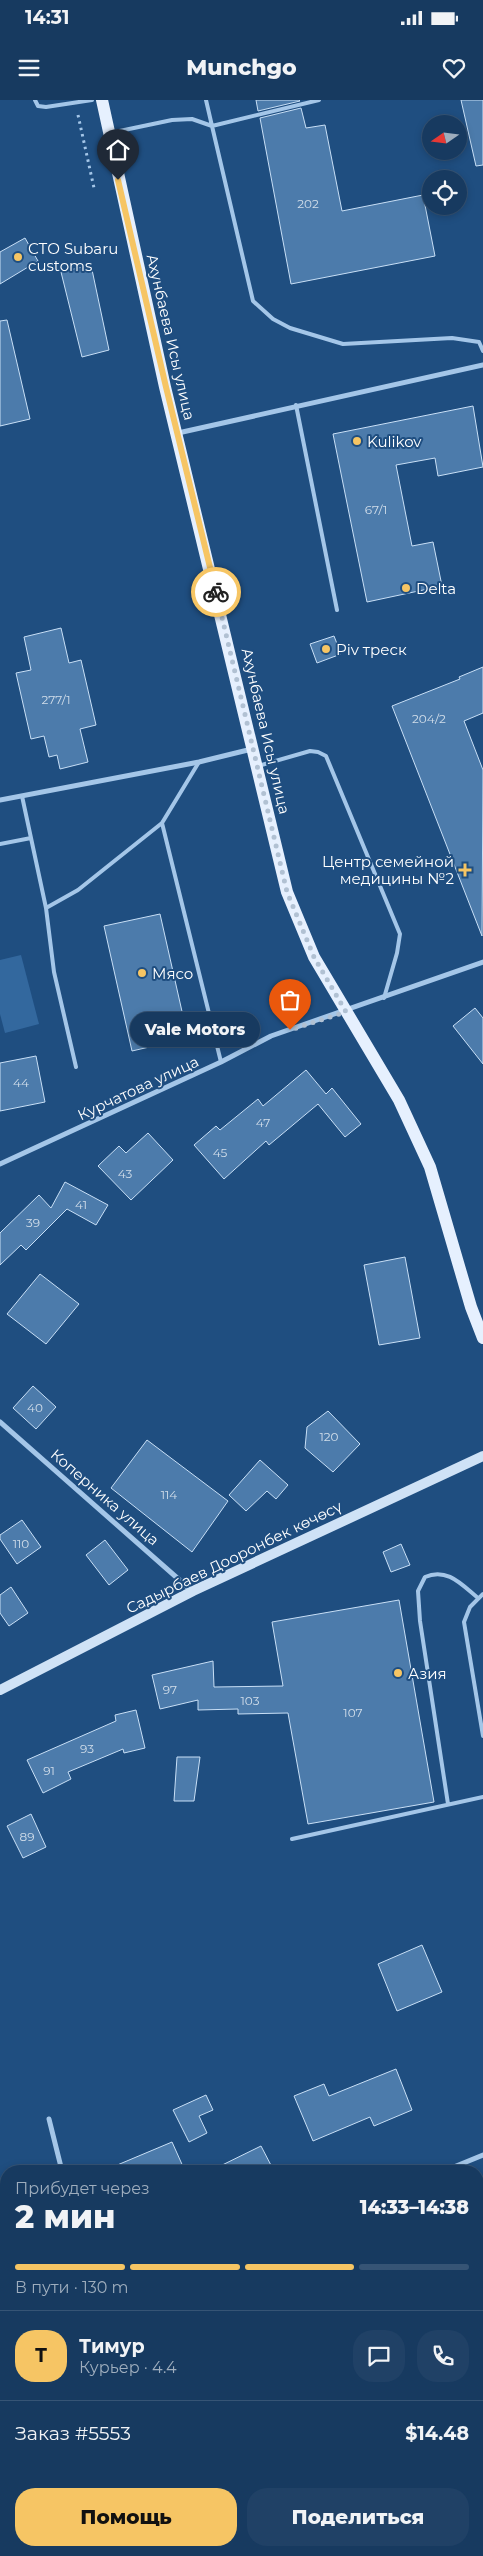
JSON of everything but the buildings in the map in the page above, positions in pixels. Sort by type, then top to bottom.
[{"type":"main road","name":"Ахунбаева Исы улица","points":[[102,100],[178,433],[287,892],[314,957],[399,1100],[430,1167],[471,1307],[483,1338]]},
{"type":"main road","name":"Садырбаев Дооронбек көчөсү","points":[[0,1690],[193,1592],[483,1456]]},
{"type":"street","points":[[178,433],[296,405],[483,365]]},
{"type":"street","points":[[0,800],[199,762],[254,748]]},
{"type":"street","name":"Курчатова улица","points":[[0,1164],[222,1062],[271,1036],[346,1012],[483,962]]},
{"type":"street","name":"Коперника улица","points":[[0,1422],[193,1592]]},
{"type":"street","points":[[50,2119],[61,2165]]},
{"type":"street","points":[[459,2165],[483,2155]]},
{"type":"lane","points":[[35,100],[38,106],[46,107],[92,100]]},
{"type":"lane","points":[[206,100],[253,301],[262,310],[290,328],[343,344],[452,338],[479,342],[483,351]]},
{"type":"lane","points":[[108,133],[172,120],[192,119],[212,126],[319,100]]},
{"type":"lane","points":[[296,405],[337,610]]},
{"type":"lane","points":[[258,766],[310,751],[326,756],[400,934],[398,953],[384,998]]},
{"type":"lane","points":[[46,908],[78,890],[162,823],[199,762]]},
{"type":"lane","points":[[22,796],[46,908],[54,972],[76,1067]]},
{"type":"lane","points":[[162,823],[222,1062]]},
{"type":"lane","points":[[0,844],[31,838]]},
{"type":"lane","points":[[448,1804],[420,1621],[418,1591],[425,1577],[438,1573],[458,1581],[478,1598]]},
{"type":"lane","points":[[483,1594],[466,1613],[464,1622],[483,1736]]},
{"type":"lane","points":[[292,1839],[483,1797]]},
{"type":"path","points":[[75,103],[94,188]]},
{"type":"shaded area","points":[[21,955],[39,1024],[5,1033],[0,1014],[0,960]]},
{"type":"way so far","points":[[216,592],[287,892],[314,957],[346,1012],[290,1030]]},
{"type":"place","name":"СТО Subaru customs","points":[[18,257]]},
{"type":"place","name":"Kulikov","points":[[357,441]]},
{"type":"place","name":"Delta","points":[[406,588]]},
{"type":"place","name":"Piv треск","points":[[326,649]]},
{"type":"place","name":"Центр семейной медицины №2","points":[[465,870]]},
{"type":"place","name":"Мясо","points":[[142,973]]},
{"type":"place","name":"Vale Motors","points":[[290,1030]]},
{"type":"place","name":"Азия","points":[[398,1673]]},
{"type":"route","points":[[118,180],[216,592]]}]
